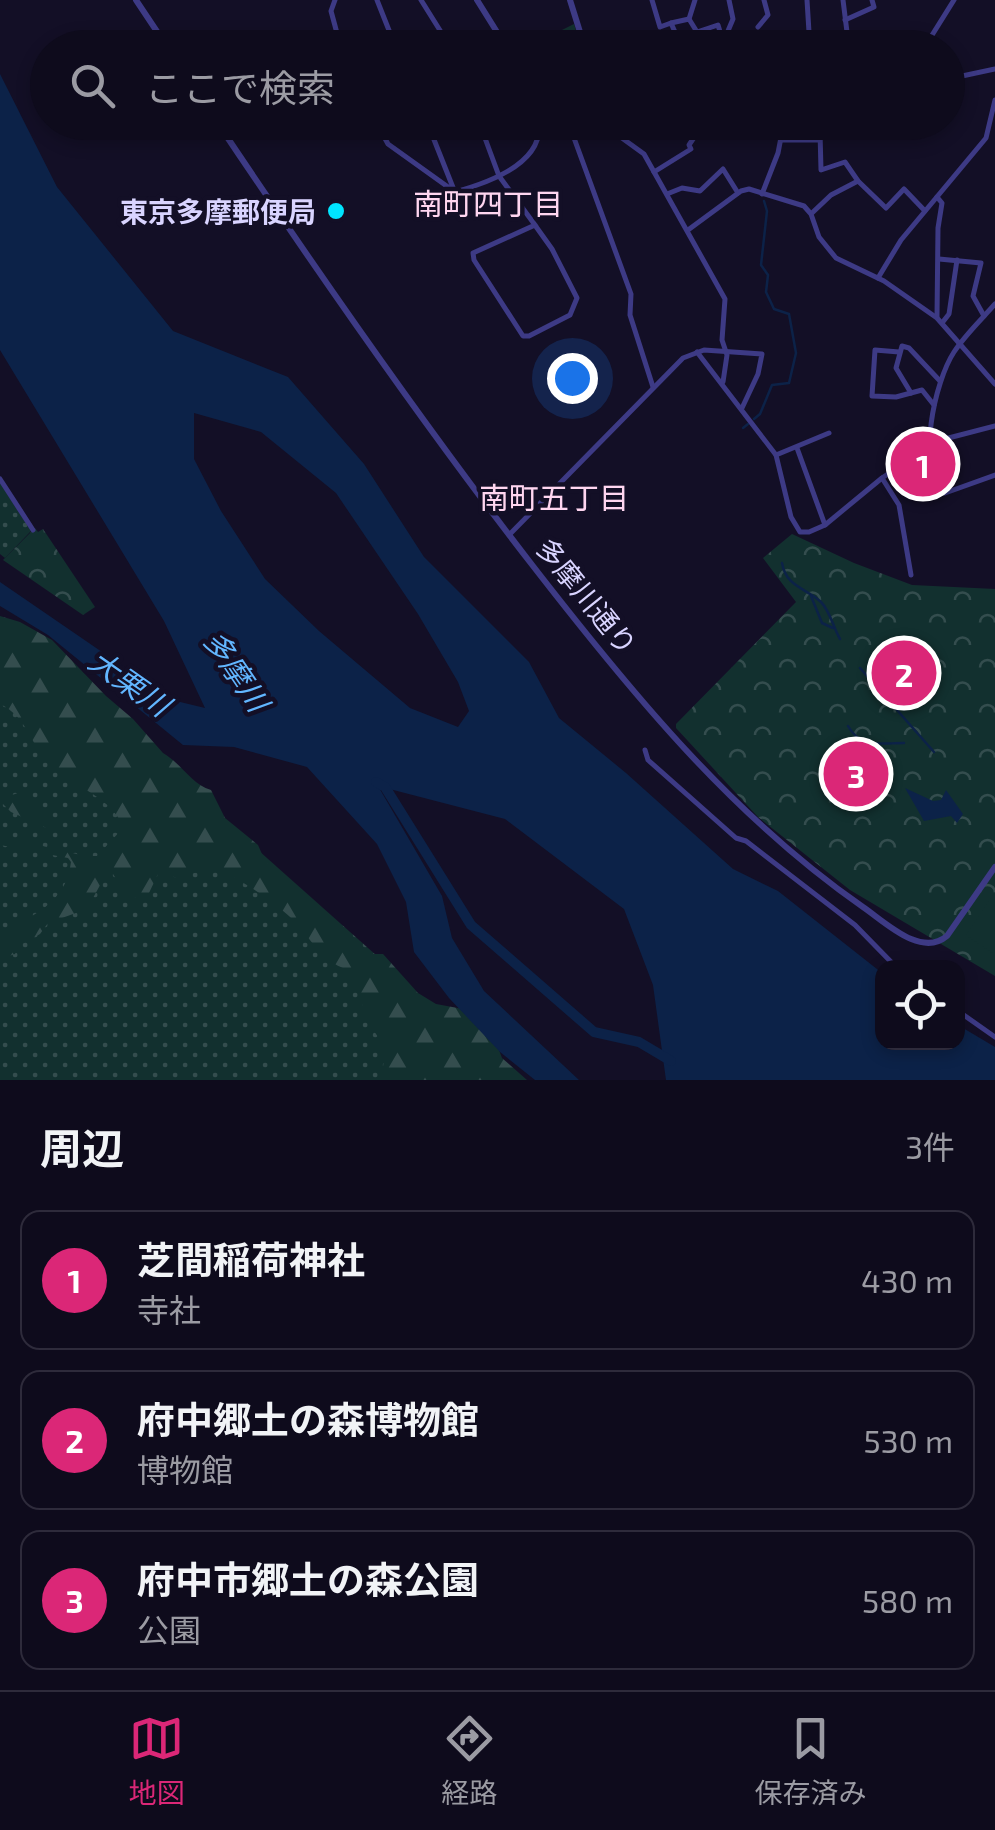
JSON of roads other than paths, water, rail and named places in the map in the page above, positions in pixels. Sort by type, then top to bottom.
[{"type":"street","points":[[136,0],[156,30]]},
{"type":"street","points":[[335,0],[331,12],[336,30]]},
{"type":"street","points":[[376,0],[388,30]]},
{"type":"street","points":[[420,0],[440,30]]},
{"type":"street","points":[[477,0],[496,30]]},
{"type":"street","points":[[570,0],[579,30]]},
{"type":"street","points":[[652,0],[660,27],[689,19]]},
{"type":"street","points":[[695,0],[689,19],[696,30]]},
{"type":"street","points":[[729,30],[733,19],[730,0]]},
{"type":"street","points":[[758,27],[768,14],[764,0]]},
{"type":"street","points":[[808,0],[809,30]]},
{"type":"street","points":[[842,0],[847,30]]},
{"type":"street","points":[[846,20],[874,7],[872,0]]},
{"type":"street","points":[[935,30],[954,0]]},
{"type":"street","points":[[671,24],[674,30]]},
{"type":"street","points":[[965,76],[995,69]]},
{"type":"street","points":[[878,278],[901,240],[986,138],[995,100]]},
{"type":"street","name":"多摩川通り","points":[[229,140],[348,314],[509,535],[602,654],[694,758],[790,852],[918,942],[935,944],[948,936],[995,867]]},
{"type":"street","points":[[386,140],[455,192]]},
{"type":"street","points":[[434,140],[455,192]]},
{"type":"street","points":[[486,140],[499,176],[536,225],[552,249],[577,298],[570,315],[523,336],[473,253],[536,225]]},
{"type":"street","points":[[455,192],[499,176],[535,148],[538,140]]},
{"type":"street","points":[[575,140],[631,294],[630,315],[654,388]]},
{"type":"street","points":[[626,140],[641,150],[725,299],[726,368],[722,384]]},
{"type":"street","points":[[654,172],[691,149],[692,140]]},
{"type":"street","points":[[762,194],[782,140],[819,140],[821,170],[845,162],[886,208],[904,190],[924,211]]},
{"type":"street","points":[[667,194],[682,188],[700,191],[722,169],[738,193]]},
{"type":"street","points":[[811,214],[831,196],[858,181]]},
{"type":"street","points":[[688,230],[749,189],[798,203],[811,214],[819,237],[836,258],[878,278],[940,321],[995,384]]},
{"type":"street","points":[[937,198],[942,203],[938,228],[940,321]]},
{"type":"street","points":[[940,259],[981,263],[974,296],[984,316]]},
{"type":"street","points":[[940,321],[950,314],[957,260]]},
{"type":"street","points":[[995,304],[961,343],[940,382],[930,445],[937,485],[945,493],[995,475]]},
{"type":"street","points":[[911,393],[896,368],[902,346],[909,348],[940,382]]},
{"type":"street","points":[[509,535],[683,358],[697,352],[725,350],[762,354],[758,374],[742,408]]},
{"type":"street","points":[[899,352],[875,350],[872,396],[896,397],[922,390],[934,405]]},
{"type":"street","points":[[697,352],[776,455],[794,527],[804,532],[824,525],[930,445],[995,426]]},
{"type":"street","points":[[776,455],[829,433]]},
{"type":"street","points":[[797,448],[824,525]]},
{"type":"street","points":[[0,478],[32,530]]},
{"type":"street","points":[[882,478],[899,505],[912,574]]},
{"type":"street","points":[[645,750],[648,760],[736,838],[746,841],[855,925],[889,960]]},
{"type":"street","points":[[965,1016],[995,1037]]},
{"type":"water","name":"大栗川","points":[[0,74],[57,187],[173,331],[288,377],[364,464],[424,557],[529,662],[559,718],[733,869],[778,891],[875,967],[875,1050],[965,1050],[965,1029],[995,1047],[995,1080],[666,1080],[653,985],[624,909],[505,819],[378,786],[442,896],[452,938],[484,991],[579,1080],[535,1080],[500,1052],[449,998],[414,952],[406,902],[377,844],[307,767],[234,747],[183,745],[48,635],[0,606],[0,582],[172,700],[205,708],[164,621],[0,350]],"holes":[[[194,413],[261,432],[336,493],[418,614],[458,682],[469,711],[458,727],[410,708],[265,579],[221,511],[194,459]]]},
{"type":"water","points":[[905,788],[933,801],[941,800],[946,790],[963,814],[957,823],[951,816],[924,821]]},
{"type":"waterway","points":[[754,419],[772,385],[789,383],[796,353],[789,314],[774,309],[766,292],[768,275],[761,265],[767,211],[764,201]]},
{"type":"waterway","points":[[743,428],[748,424]]},
{"type":"waterway","points":[[782,563],[792,582],[824,606],[840,639]]},
{"type":"waterway","points":[[811,596],[822,623],[833,628]]},
{"type":"waterway","points":[[860,668],[934,752]]},
{"type":"waterway","points":[[848,726],[865,741],[904,743]]},
{"type":"waterway","name":"多摩川","points":[[376,782],[385,787],[471,925],[594,1032],[639,1042],[671,1061]]},
{"type":"place","name":"東京多摩郵便局","points":[[336,211]]},
{"type":"place","name":"芝間稲荷神社","points":[[923,464]]},
{"type":"place","name":"府中郷土の森博物館","points":[[904,673]]},
{"type":"place","name":"府中市郷土の森公園","points":[[856,774]]},
{"type":"district","name":"南町四丁目","points":[[488,203]]},
{"type":"district","name":"南町五丁目","points":[[554,497]]}]
